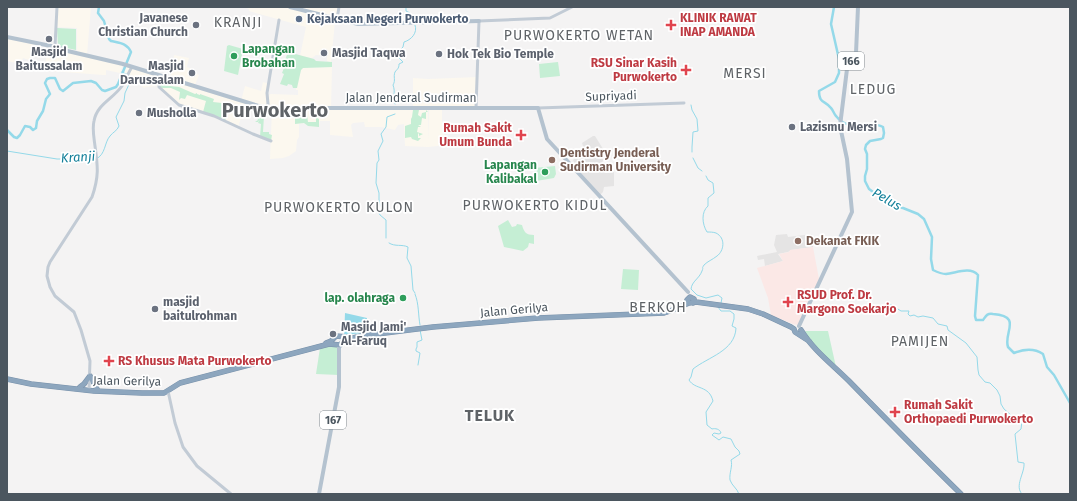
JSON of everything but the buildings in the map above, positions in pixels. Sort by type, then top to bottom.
[{"type":"highway","points":[[590,315],[670,311],[691,300],[748,309],[798,329],[961,494]]},
{"type":"highway","name":"Jalan Gerilya","points":[[28,383],[89,388],[95,390],[163,391],[186,380],[308,348],[328,342],[336,336],[346,338],[400,330],[540,316],[590,315]]},
{"type":"highway","name":"Jalan Gerilya","points":[[519,318],[590,315]]},
{"type":"highway","name":"Jalan Gerilya","points":[[308,348],[329,344],[339,344],[347,339],[367,334]]},
{"type":"highway","points":[[334,339],[339,344],[343,340],[341,336]]},
{"type":"highway","points":[[80,388],[90,376]]},
{"type":"highway","points":[[90,376],[95,390]]},
{"type":"highway","name":"Jalan Gerilya","points":[[7,378],[28,383],[142,393],[162,393],[186,380]]},
{"type":"main road","points":[[54,46],[57,7]]},
{"type":"main road","points":[[290,7],[358,24],[550,18],[572,7]]},
{"type":"main road","points":[[337,19],[339,7]]},
{"type":"main road","name":"166","points":[[798,329],[852,212],[847,160],[844,140],[840,132],[840,126],[847,69],[856,53],[858,7]]},
{"type":"main road","points":[[268,106],[267,93],[280,20]]},
{"type":"main road","points":[[476,108],[479,21]]},
{"type":"main road","name":"Jalan Jenderal Sudirman","points":[[7,37],[54,46],[268,106],[538,108]]},
{"type":"main road","points":[[89,388],[90,361],[76,316],[55,296],[50,287],[47,275],[50,262],[92,197],[98,179],[93,125],[95,115],[101,106],[122,86],[127,75],[128,66]]},
{"type":"main road","points":[[160,76],[159,88],[178,104],[214,116],[253,134],[271,140]]},
{"type":"main road","name":"Supriyadi","points":[[538,108],[684,103]]},
{"type":"main road","points":[[538,108],[546,137],[688,292],[691,300]]},
{"type":"main road","name":"167","points":[[319,494],[339,387],[339,344]]},
{"type":"main road","points":[[168,391],[175,423],[183,447],[197,466],[231,494]]},
{"type":"shaded area","points":[[57,7],[91,7],[87,55],[123,64],[120,73],[106,70],[106,75],[103,75],[51,71],[44,69],[49,46],[77,52],[77,28],[56,27]]},
{"type":"shaded area","points":[[242,7],[339,7],[338,15],[334,20],[331,62],[327,61],[327,56],[316,55],[312,58],[300,56],[306,27],[249,11],[249,9]]},
{"type":"shaded area","points":[[7,37],[36,44],[32,61],[23,58],[21,64],[7,61]]},
{"type":"shaded area","points":[[174,55],[189,58],[187,67],[199,75],[195,85],[241,101],[245,86],[261,91],[263,82],[269,84],[268,95],[298,95],[296,86],[303,68],[332,67],[331,109],[428,109],[428,141],[429,109],[442,109],[442,131],[446,136],[447,145],[428,147],[405,146],[404,124],[398,125],[395,130],[381,127],[365,127],[364,122],[353,123],[351,125],[353,137],[330,135],[330,121],[320,121],[319,127],[308,126],[304,123],[299,124],[299,137],[297,140],[296,151],[283,158],[270,159],[272,109],[268,104],[267,107],[246,103],[238,127],[178,104],[158,86],[144,88],[131,80],[129,75],[124,72],[127,65],[170,80]]},
{"type":"shaded area","points":[[478,77],[476,108],[413,108],[413,78],[428,79]]},
{"type":"shaded area","points":[[595,136],[605,152],[604,159],[601,164],[605,173],[614,172],[614,186],[604,187],[603,192],[599,196],[573,168],[576,166],[573,160],[581,153],[585,153],[582,143]]},
{"type":"shaded area","points":[[787,234],[788,237],[812,234],[813,247],[791,250],[778,254],[783,261],[765,266],[764,259],[758,260],[757,256],[777,252],[774,245],[776,235]]},
{"type":"shaded area","points":[[813,247],[819,279],[798,325],[771,315],[768,298],[757,268],[783,261],[779,254],[789,252],[790,250]]},
{"type":"green space","points":[[57,28],[76,29],[76,50],[58,46]]},
{"type":"green space","name":"Lapangan Brobahan","points":[[229,45],[243,49],[238,75],[224,71],[227,46]]},
{"type":"green space","points":[[288,52],[314,59],[316,61],[332,62],[332,67],[303,68],[301,70],[297,88],[293,88],[292,85],[288,84],[287,86],[280,84],[284,74],[282,73],[284,68],[282,68]]},
{"type":"green space","points":[[558,62],[560,76],[540,78],[539,64]]},
{"type":"green space","points":[[159,86],[179,87],[195,94],[197,93],[214,99],[213,102],[231,104],[225,121],[203,112],[206,101],[187,95],[185,99],[181,98],[179,100],[180,92],[171,88],[162,88]]},
{"type":"green space","points":[[246,105],[262,109],[261,116],[263,110],[266,110],[263,132],[269,132],[269,134],[272,135],[271,141],[260,137],[261,124],[258,123],[260,119],[258,122],[255,122],[258,120],[257,116],[259,115],[260,111],[245,107]]},
{"type":"green space","points":[[413,110],[419,110],[418,115],[421,117],[422,113],[426,112],[426,119],[422,118],[421,125],[418,125],[421,127],[418,127],[417,132],[423,134],[419,136],[418,133],[418,138],[421,138],[418,141],[412,139],[411,137],[405,138],[405,126],[411,124]]},
{"type":"green space","points":[[295,115],[307,115],[308,122],[316,122],[317,116],[319,119],[319,127],[308,126],[304,123],[295,124]]},
{"type":"green space","name":"Lapangan Kalibakal","points":[[555,166],[556,174],[554,178],[536,181],[534,168]]},
{"type":"green space","points":[[508,220],[512,227],[516,226],[517,224],[522,225],[526,233],[534,235],[534,244],[529,243],[528,247],[523,251],[504,247],[498,226]]},
{"type":"green space","points":[[623,269],[639,270],[638,290],[621,289]]},
{"type":"green space","points":[[828,331],[836,367],[805,335],[804,332]]},
{"type":"green space","points":[[333,344],[338,349],[339,375],[316,374],[320,348]]},
{"type":"water","points":[[345,313],[367,318],[367,321],[362,322],[364,333],[344,337]]},
{"type":"waterway","name":"Kranji","points":[[7,130],[17,138],[25,126],[30,127],[33,130],[36,128],[37,121],[43,111],[46,99],[50,94],[45,83],[47,79],[55,78],[60,89],[63,91],[73,83],[91,81],[96,83],[102,90],[105,91],[116,87],[131,52],[125,45],[109,39],[104,21],[98,13],[99,7]]},
{"type":"waterway","points":[[406,7],[406,11],[410,13],[414,20]]},
{"type":"waterway","name":"Pelus","points":[[834,7],[831,24],[839,59],[839,73],[835,82],[819,91],[819,95],[821,100],[832,109],[841,121],[853,125],[871,124],[883,127],[883,138],[870,141],[866,145],[865,149],[867,154],[865,181],[869,189],[896,207],[918,214],[924,219],[932,237],[931,259],[933,270],[946,274],[967,270],[975,272],[978,275],[976,320],[983,320],[989,314],[1002,315],[1007,318],[1010,322],[1007,342],[1008,347],[1014,353],[1029,350],[1043,354],[1047,367],[1054,375],[1070,403]]},
{"type":"waterway","points":[[399,51],[403,47],[404,42],[409,40],[415,33],[415,25]]},
{"type":"waterway","points":[[395,104],[393,85],[394,74],[399,64],[403,62],[399,56]]},
{"type":"waterway","name":"Kranji","points":[[7,151],[57,159],[96,159],[99,157],[102,154],[108,139],[119,126],[116,117],[124,101],[125,93],[131,80],[128,75],[122,72]]},
{"type":"waterway","points":[[691,105],[697,119],[698,131],[693,132],[692,152]]},
{"type":"waterway","points":[[381,207],[376,183],[377,163],[379,160],[378,151],[383,141],[381,134],[386,127],[387,117],[395,114]]},
{"type":"waterway","points":[[693,158],[698,168],[702,171]]},
{"type":"waterway","points":[[706,176],[708,180],[713,183],[714,193],[708,198],[708,206],[703,215],[704,225],[707,232],[719,235],[723,241],[723,244],[719,254],[704,265],[701,274],[691,289],[697,295],[706,298],[718,295],[722,298],[721,303]]},
{"type":"waterway","points":[[379,213],[386,220],[386,238]]},
{"type":"waterway","points":[[389,243],[408,247],[407,258],[411,266],[413,290],[415,293]]},
{"type":"waterway","points":[[415,294],[418,305],[420,325]]},
{"type":"waterway","points":[[890,304],[901,311],[909,311],[908,314],[910,316],[914,315],[918,317],[923,316],[933,318],[938,324],[947,326],[948,330],[966,343],[977,357],[979,375],[985,382],[990,383],[997,390],[1004,409],[1019,422],[1022,421],[1021,429],[1015,434],[1018,462],[1024,463],[1019,483],[1022,494]]},
{"type":"waterway","points":[[718,307],[721,311],[730,311],[734,314],[732,326],[736,328],[734,336],[731,342],[720,353],[693,369],[689,380],[708,392],[711,396],[713,401],[706,412],[707,425],[712,429],[719,430],[721,433],[714,433],[712,435],[719,440],[723,437],[731,439],[739,451],[740,454],[731,460],[732,465],[730,477],[731,482],[739,494]]},
{"type":"waterway","points":[[418,365],[420,353],[416,351],[416,349],[417,342],[422,340],[420,330]]},
{"type":"place","name":"Kejaksaan Negeri Purwokerto","points":[[299,19]]},
{"type":"place","name":"Javanese Christian Church","points":[[196,25]]},
{"type":"place","name":"KLINIK RAWAT INAP AMANDA","points":[[671,25]]},
{"type":"place","name":"Masjid Baitussalam","points":[[49,39]]},
{"type":"place","name":"Masjid Taqwa","points":[[324,53]]},
{"type":"place","name":"Hok Tek Bio Temple","points":[[439,54]]},
{"type":"place","name":"Lapangan Brobahan","points":[[234,56]]},
{"type":"place","name":"RSU Sinar Kasih Purwokerto","points":[[686,70]]},
{"type":"place","name":"Masjid Darussalam","points":[[192,73]]},
{"type":"place","name":"Musholla","points":[[139,113]]},
{"type":"place","name":"Lazismu Mersi","points":[[792,127]]},
{"type":"place","name":"Rumah Sakit Umum Bunda","points":[[521,135]]},
{"type":"place","name":"Dentistry Jenderal Sudirman University","points":[[552,160]]},
{"type":"place","name":"Lapangan Kalibakal","points":[[545,172]]},
{"type":"place","name":"Dekanat FKIK","points":[[798,241]]},
{"type":"place","name":"lap. olahraga","points":[[403,298]]},
{"type":"place","name":"RSUD Prof. Dr. Margono Soekarjo","points":[[788,302]]},
{"type":"place","name":"masjid baitulrohman","points":[[155,309]]},
{"type":"place","name":"Masjid Jami' Al-Faruq","points":[[333,334]]},
{"type":"place","name":"RS Khusus Mata Purwokerto","points":[[109,361]]},
{"type":"place","name":"Rumah Sakit Orthopaedi Purwokerto","points":[[895,412]]},
{"type":"district","name":"KRANJI","points":[[238,22]]},
{"type":"district","name":"PURWOKERTO WETAN","points":[[579,35]]},
{"type":"district","name":"MERSI","points":[[745,73]]},
{"type":"district","name":"LEDUG","points":[[873,89]]},
{"type":"district","name":"Purwokerto","points":[[275,110]]},
{"type":"district","name":"PURWOKERTO KIDUL","points":[[535,205]]},
{"type":"district","name":"PURWOKERTO KULON","points":[[339,207]]},
{"type":"district","name":"BERKOH","points":[[658,307]]},
{"type":"district","name":"PAMIJEN","points":[[920,341]]},
{"type":"district","name":"TELUK","points":[[490,415]]}]
